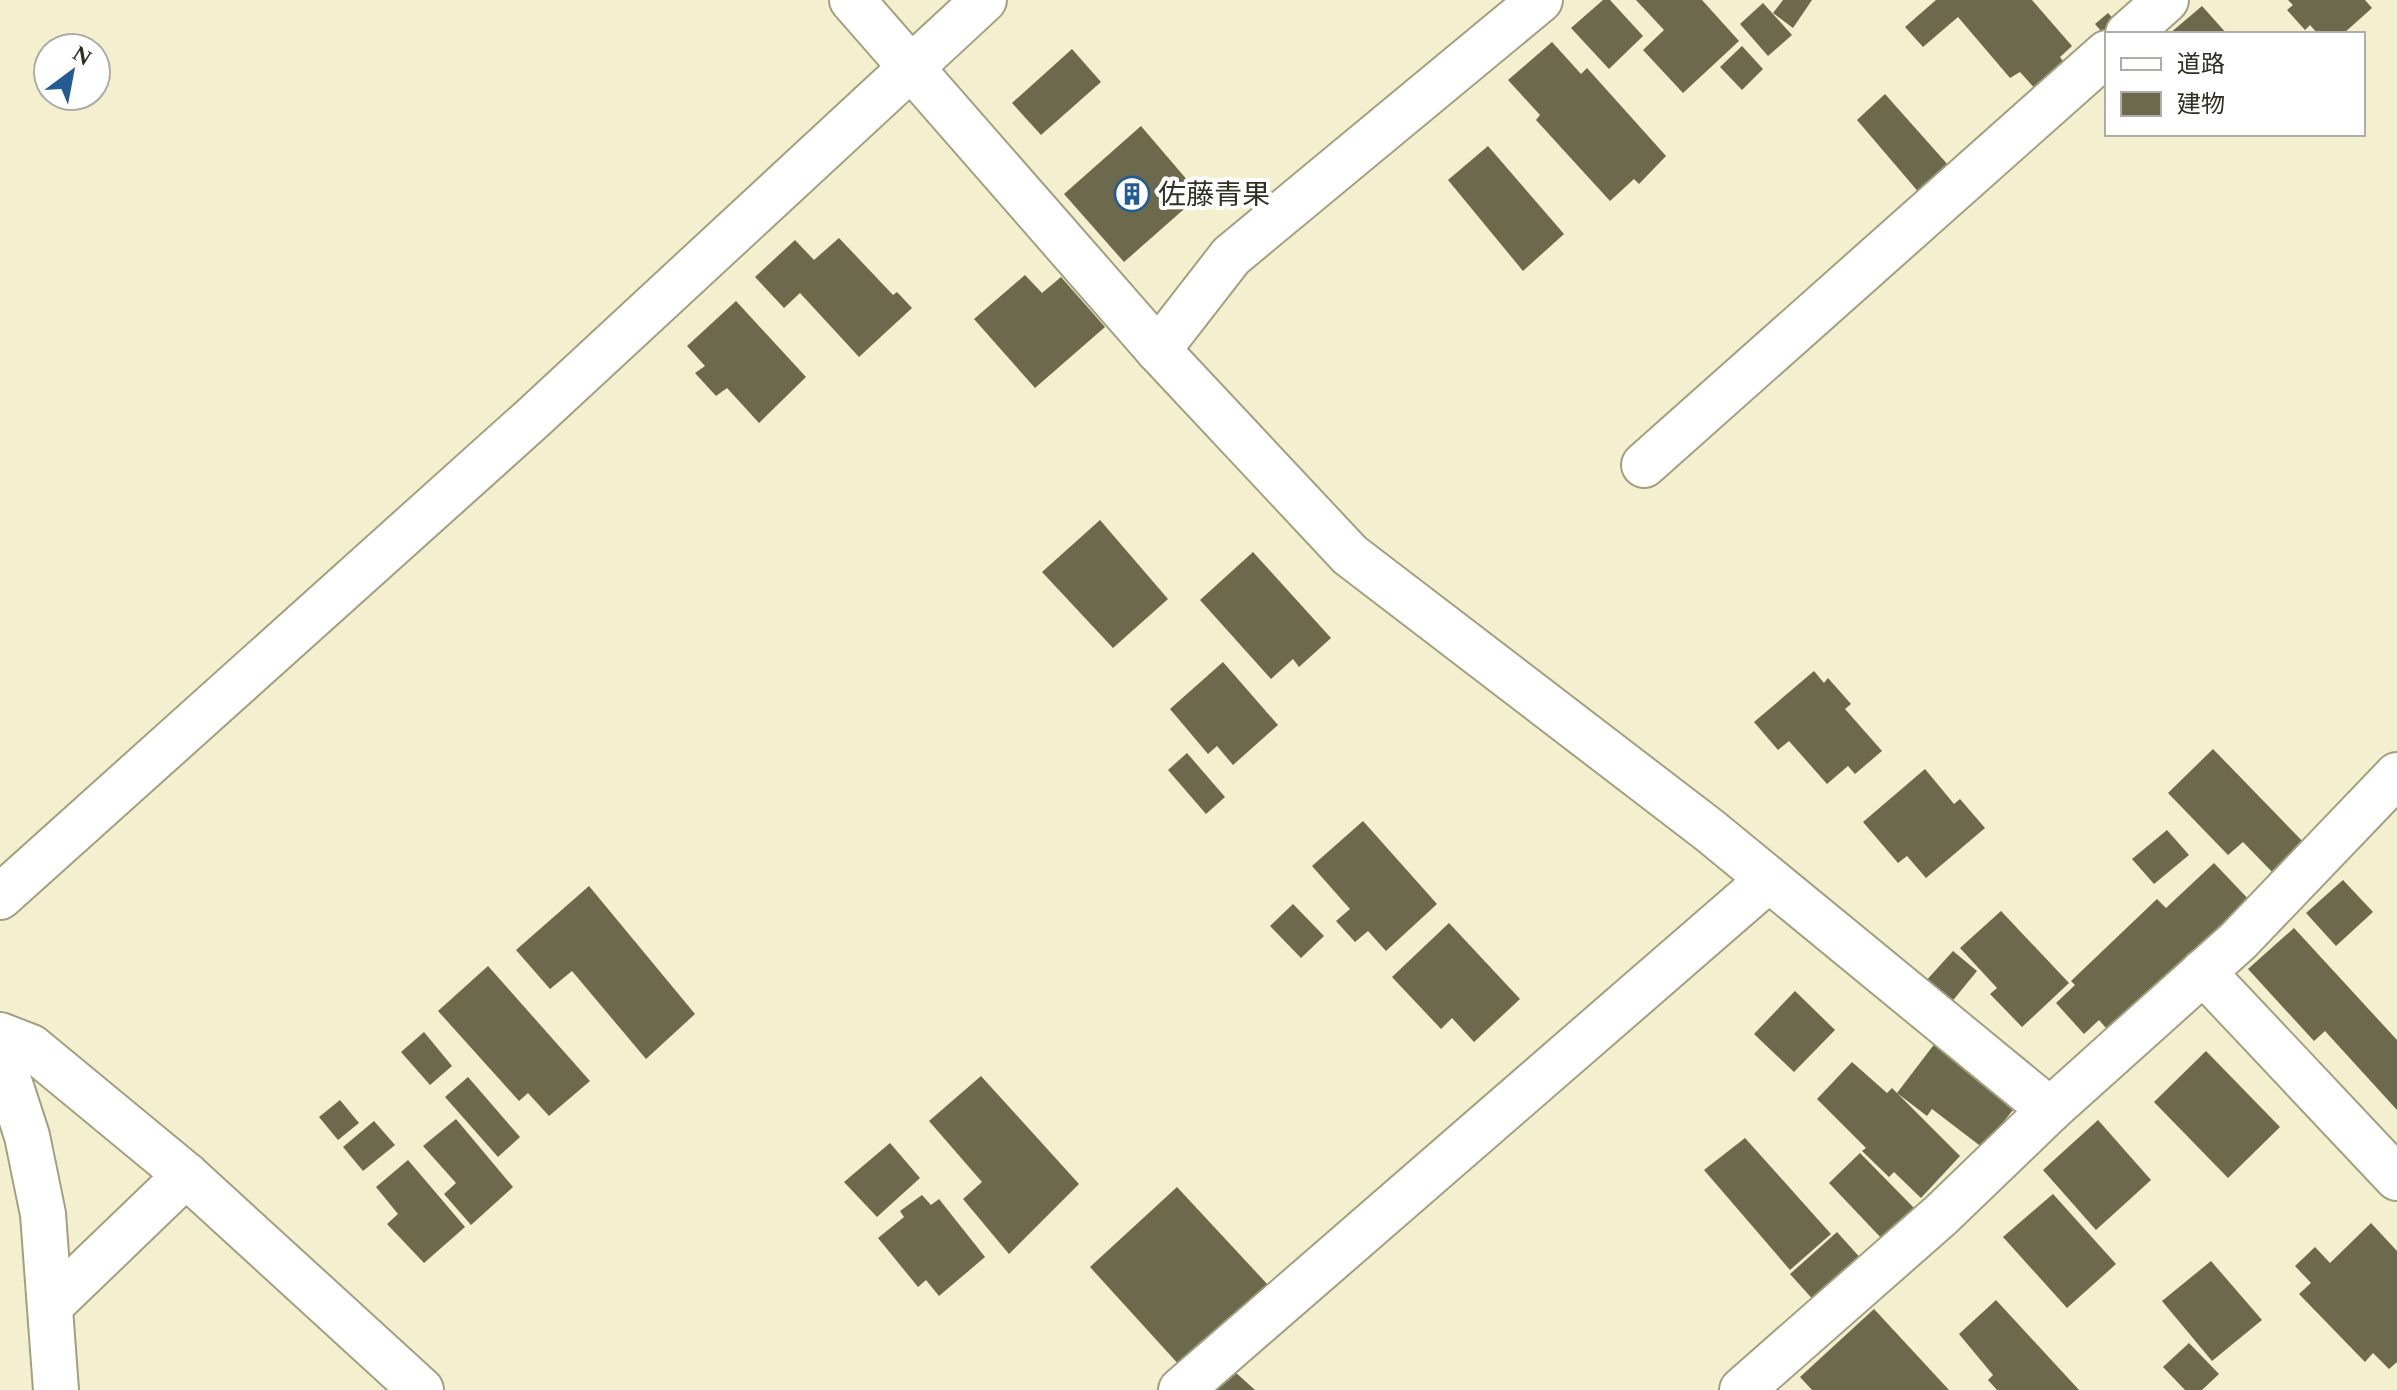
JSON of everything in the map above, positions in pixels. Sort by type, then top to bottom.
[{"type":"street","points":[[852,0],[1158,350],[1350,555],[1709,830],[1767,881],[2050,1110]]},
{"type":"street","points":[[0,897],[533,418],[984,0]]},
{"type":"street","points":[[1158,350],[1231,256],[1540,0]]},
{"type":"street","points":[[2130,32],[2166,0]]},
{"type":"street","points":[[1644,465],[2105,55]]},
{"type":"street","points":[[1742,1390],[1941,1215],[2050,1110],[2389,800]]},
{"type":"street","points":[[1181,1390],[1767,881]]},
{"type":"street","points":[[2203,972],[2397,1178]]},
{"type":"street","points":[[0,1035],[31,1047],[186,1175],[421,1390]]},
{"type":"street","points":[[0,1053],[27,1136],[43,1214],[51,1305],[53,1387]]},
{"type":"street","points":[[51,1305],[186,1175]]},
{"type":"building","points":[[1603,0],[1610,0],[1643,36],[1609,69],[1571,28]]},
{"type":"building","points":[[1636,0],[1702,0],[1739,41],[1683,93],[1643,50],[1664,30]]},
{"type":"building","points":[[1783,0],[1812,0],[1793,28],[1773,13]]},
{"type":"building","points":[[1936,0],[2032,0],[2072,46],[2060,57],[2067,66],[2038,92],[2020,72],[2010,78],[1958,17],[1923,47],[1905,27]]},
{"type":"building","points":[[2288,0],[2365,0],[2372,8],[2345,32],[2316,32],[2310,25],[2305,30],[2287,10],[2293,5]]},
{"type":"building","points":[[1763,3],[1792,35],[1768,56],[1740,24]]},
{"type":"building","points":[[2202,6],[2225,32],[2171,32]]},
{"type":"building","points":[[2108,13],[2120,26],[2114,32],[2105,32],[2105,36],[2095,24]]},
{"type":"building","points":[[1552,42],[1581,74],[1587,68],[1666,156],[1639,184],[1634,179],[1610,201],[1536,120],[1540,115],[1508,80]]},
{"type":"building","points":[[1742,46],[1763,69],[1742,90],[1720,67]]},
{"type":"building","points":[[1072,49],[1101,82],[1041,135],[1012,103]]},
{"type":"building","points":[[1885,94],[1957,175],[1927,202],[1857,120]]},
{"type":"building","name":"佐藤青果","points":[[1141,126],[1200,195],[1124,262],[1064,194]]},
{"type":"building","points":[[1488,146],[1564,234],[1523,271],[1448,180]]},
{"type":"building","points":[[839,238],[893,295],[897,292],[912,308],[859,357],[800,293],[784,308],[755,277],[795,240],[814,260]]},
{"type":"building","points":[[1025,275],[1042,293],[1061,277],[1105,327],[1035,388],[974,319]]},
{"type":"building","points":[[736,301],[806,377],[759,423],[727,388],[716,396],[695,373],[705,366],[687,346]]},
{"type":"building","points":[[1100,520],[1168,599],[1113,648],[1042,572]]},
{"type":"building","points":[[1253,552],[1331,638],[1299,667],[1293,659],[1271,679],[1200,600]]},
{"type":"building","points":[[1223,662],[1278,725],[1233,765],[1217,746],[1208,754],[1170,709]]},
{"type":"building","points":[[1814,671],[1824,683],[1828,678],[1851,704],[1845,709],[1882,751],[1855,774],[1848,766],[1827,784],[1789,741],[1778,750],[1754,722]]},
{"type":"building","points":[[2213,749],[2308,847],[2277,877],[2243,842],[2228,855],[2168,793]]},
{"type":"building","points":[[1187,753],[1225,797],[1206,814],[1168,770]]},
{"type":"building","points":[[1925,769],[1954,804],[1960,799],[1985,828],[1926,878],[1907,856],[1898,863],[1863,822]]},
{"type":"building","points":[[1363,821],[1437,904],[1386,951],[1368,931],[1355,942],[1336,921],[1350,909],[1312,866]]},
{"type":"building","points":[[2167,830],[2189,855],[2154,884],[2132,859]]},
{"type":"building","points":[[2214,863],[2253,904],[2113,1036],[2099,1020],[2084,1034],[2056,1003],[2075,985],[2071,981],[2157,899],[2166,908]]},
{"type":"building","points":[[2343,880],[2373,912],[2336,946],[2306,913]]},
{"type":"building","points":[[589,886],[695,1014],[646,1059],[572,971],[550,989],[516,950]]},
{"type":"building","points":[[1293,904],[1324,936],[1301,958],[1270,926]]},
{"type":"building","points":[[2001,911],[2069,983],[2022,1027],[1990,994],[1997,988],[1960,948]]},
{"type":"building","points":[[1449,923],[1520,999],[1474,1042],[1452,1018],[1441,1029],[1392,977]]},
{"type":"building","points":[[2294,928],[2397,1040],[2397,1110],[2325,1031],[2314,1041],[2248,969]]},
{"type":"building","points":[[1953,951],[1977,971],[1950,1004],[1924,983]]},
{"type":"building","points":[[488,966],[590,1081],[549,1116],[528,1093],[519,1101],[438,1011]]},
{"type":"building","points":[[1795,991],[1835,1030],[1794,1072],[1754,1034]]},
{"type":"building","points":[[424,1032],[452,1066],[430,1085],[401,1052]]},
{"type":"building","points":[[1939,1038],[2020,1101],[1983,1148],[1932,1109],[1927,1116],[1897,1093]]},
{"type":"building","points":[[2206,1051],[2280,1127],[2228,1178],[2154,1102]]},
{"type":"building","points":[[1852,1062],[1887,1093],[1892,1088],[1960,1156],[1921,1198],[1894,1172],[1889,1177],[1862,1151],[1866,1148],[1817,1099]]},
{"type":"building","points":[[981,1076],[1079,1184],[1009,1254],[963,1199],[982,1182],[929,1121]]},
{"type":"building","points":[[468,1077],[520,1137],[498,1157],[445,1097]]},
{"type":"building","points":[[340,1100],[359,1123],[338,1140],[319,1117]]},
{"type":"building","points":[[456,1119],[513,1187],[471,1225],[444,1194],[456,1183],[423,1146]]},
{"type":"building","points":[[2098,1120],[2151,1180],[2096,1230],[2043,1170]]},
{"type":"building","points":[[374,1121],[395,1145],[363,1171],[343,1147]]},
{"type":"building","points":[[1745,1138],[1831,1234],[1790,1270],[1704,1170]]},
{"type":"building","points":[[890,1143],[920,1178],[877,1217],[844,1182]]},
{"type":"building","points":[[1860,1153],[1917,1211],[1884,1241],[1829,1183]]},
{"type":"building","points":[[408,1160],[465,1227],[424,1263],[387,1224],[398,1214],[376,1187]]},
{"type":"building","points":[[1177,1187],[1269,1286],[1181,1367],[1090,1267]]},
{"type":"building","points":[[2053,1194],[2116,1264],[2067,1308],[2003,1237]]},
{"type":"building","points":[[922,1195],[931,1205],[939,1199],[985,1257],[939,1296],[926,1280],[918,1287],[878,1238],[904,1217],[900,1211]]},
{"type":"building","points":[[2371,1223],[2397,1251],[2397,1362],[2389,1369],[2373,1353],[2365,1362],[2299,1294],[2311,1283],[2295,1266],[2315,1247],[2330,1263]]},
{"type":"building","points":[[1837,1232],[1864,1262],[1817,1304],[1790,1274]]},
{"type":"building","points":[[2211,1261],[2262,1320],[2212,1361],[2162,1301]]},
{"type":"building","points":[[1996,1300],[2079,1390],[1997,1390],[1988,1380],[1993,1375],[1959,1334]]},
{"type":"building","points":[[1874,1309],[1949,1390],[1812,1390],[1800,1377]]},
{"type":"building","points":[[2189,1343],[2219,1374],[2202,1390],[2185,1390],[2163,1367]]},
{"type":"building","points":[[1234,1371],[1255,1390],[1216,1390]]},
{"type":"place","name":"佐藤青果","points":[[1132,194]]}]
